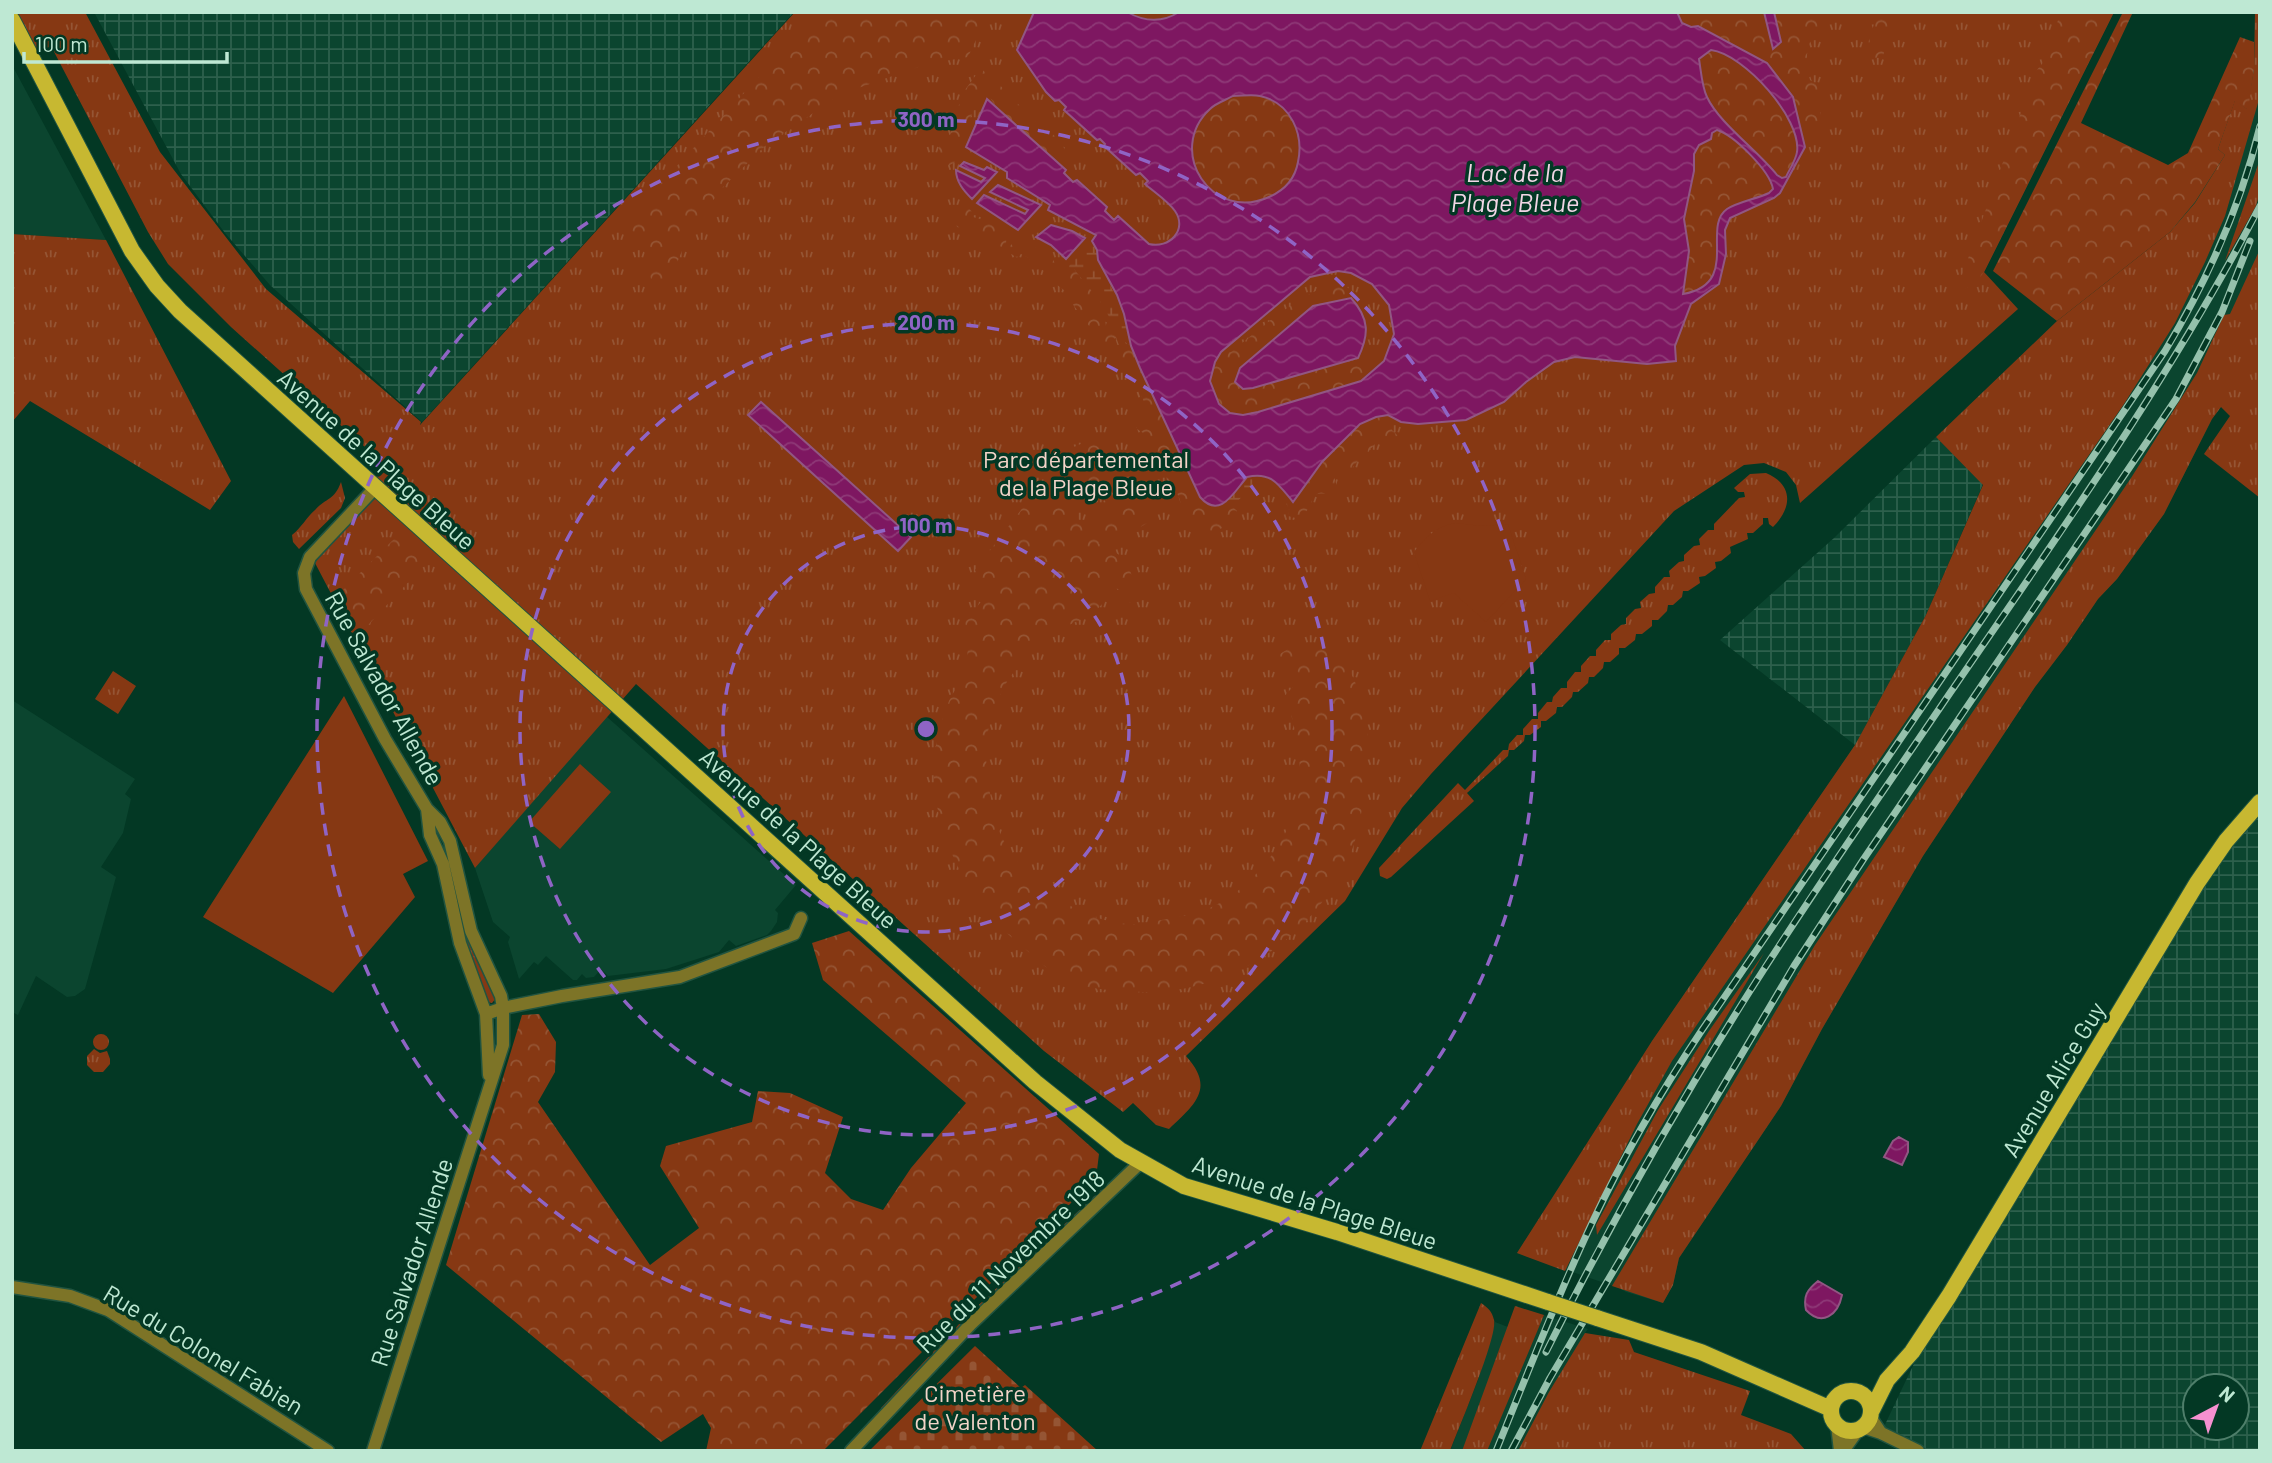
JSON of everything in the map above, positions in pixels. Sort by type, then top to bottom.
[{"type":"main road","name":"Avenue de la Plage Bleue","points":[[12,20],[18,45],[140,264],[180,311],[1035,1082],[1121,1150],[1184,1185],[1337,1232],[1701,1352],[1779,1386],[1833,1403]]},
{"type":"main road","name":"Avenue Alice Guy","points":[[1866,1421],[1887,1380],[1912,1352],[1949,1296],[2197,883],[2226,841],[2260,802]]},
{"type":"main road","name":"Avenue Alice Guy","points":[[1859,1392],[1887,1380]]},
{"type":"main road","points":[[1846,1391],[1859,1392],[1869,1400],[1866,1421],[1847,1431],[1833,1420],[1833,1403],[1846,1391]]},
{"type":"street","name":"Rue Salvador Allende","points":[[373,1451],[503,1045],[503,1008],[493,976],[471,931],[450,841],[385,738],[306,589],[304,573],[310,557],[374,488]]},
{"type":"street","name":"Rue Salvador Allende","points":[[428,809],[430,835],[443,864],[460,943],[486,1014],[489,1086]]},
{"type":"street","points":[[486,1014],[503,1008],[680,977],[794,934],[801,918]]},
{"type":"street","name":"Rue du 11 Novembre 1918","points":[[850,1451],[971,1324],[1141,1161]]},
{"type":"street","name":"Rue du Colonel Fabien","points":[[12,1287],[70,1296],[108,1310],[328,1451]]},
{"type":"street","points":[[1841,1451],[1866,1421],[1881,1433],[1919,1451]]},
{"type":"street","points":[[1837,1425],[1841,1451]]},
{"type":"shaded area","points":[[94,12],[794,12],[422,422],[270,285],[225,233],[181,174]]},
{"type":"shaded area","points":[[2255,12],[2260,12],[2260,328],[2164,514],[2035,687],[1923,856],[1822,1029],[1781,1106],[1679,1258],[1673,1285],[1663,1303],[1517,1253],[1598,1130],[1652,1041],[1855,745],[2169,232],[2254,69]]},
{"type":"shaded area","points":[[12,65],[106,240],[12,234]]},
{"type":"shaded area","points":[[1936,437],[1983,484],[1926,615],[1855,745],[1720,640],[1834,538]]},
{"type":"shaded area","points":[[12,700],[135,779],[125,794],[131,799],[123,833],[101,867],[116,877],[85,989],[75,996],[67,997],[36,976],[18,1015],[12,1012]]},
{"type":"shaded area","points":[[606,716],[796,885],[775,910],[778,913],[777,922],[767,935],[736,946],[729,940],[719,952],[666,969],[608,976],[601,969],[594,977],[586,978],[582,974],[577,980],[573,980],[546,956],[538,965],[534,962],[519,979],[508,942],[510,937],[493,922],[475,868]]},
{"type":"shaded area","points":[[2260,802],[2260,1451],[1923,1451],[1881,1433],[1939,1311],[2197,883]]},
{"type":"shaded area","points":[[1544,1315],[1588,1329],[1585,1333],[1589,1334],[1590,1451],[1450,1451],[1478,1380],[1495,1322],[1508,1327],[1521,1340],[1531,1344]]},
{"type":"green space","name":"Parc départemental de la Plage Bleue","points":[[16,12],[85,12],[160,152],[266,289],[421,422],[420,425],[795,12],[2114,12],[1984,272],[2018,309],[1800,503],[1796,485],[1786,472],[1764,463],[1744,465],[1674,511],[1402,808],[1345,901],[1186,1056],[1200,1078],[1198,1096],[1169,1129],[1156,1125],[1133,1103],[1123,1112],[1044,1051],[636,684],[475,868],[315,563],[350,508],[385,465],[231,327],[168,264],[148,232],[51,46],[37,53]]},
{"type":"green space","points":[[819,12],[989,12],[968,57],[927,64],[841,94],[765,146],[721,189],[687,239],[663,296],[654,292],[644,250],[626,221]]},
{"type":"green space","points":[[1127,12],[1179,12],[1153,20]]},
{"type":"green space","points":[[1677,12],[1764,12],[1773,49],[1774,12],[1820,12],[1821,26],[1809,44],[1807,58],[1810,80],[1822,88],[1820,123],[1812,143],[1793,97],[1767,63],[1698,26],[1691,27],[1682,23]]},
{"type":"green space","points":[[1883,12],[1912,12],[1893,32],[1883,57],[1865,59],[1873,28]]},
{"type":"green space","points":[[2061,12],[2114,12],[1984,272],[1969,287],[1957,289],[2036,71],[2042,64]]},
{"type":"green space","points":[[2123,12],[2133,12],[2081,123],[2168,165],[2188,153],[2240,37],[2254,42],[2254,69],[2248,110],[2235,101],[2218,149],[2225,155],[2195,202],[2170,232],[2057,321],[1993,271]]},
{"type":"green space","points":[[2255,12],[2260,12],[2260,96],[2225,216],[2175,323],[2124,404],[1672,1061],[1637,1124],[1565,1271],[1517,1253],[1652,1041],[1855,745],[1926,615],[1983,485],[1936,437],[2057,321],[2170,232],[2195,203],[2225,155],[2218,149],[2235,100],[2247,109],[2254,69]]},
{"type":"green space","points":[[1711,50],[1724,54],[1754,75],[1781,106],[1796,138],[1797,152],[1786,177],[1777,175],[1729,127],[1707,97],[1699,59]]},
{"type":"green space","points":[[981,68],[992,80],[996,80],[1044,131],[1047,130],[1060,140],[1065,150],[1062,157],[1055,161],[1037,146],[1006,117],[986,89],[983,89],[966,127],[960,154],[954,163],[939,170],[935,167],[939,140],[950,137],[952,112],[964,100],[962,94]]},
{"type":"green space","points":[[1247,95],[1268,99],[1285,111],[1297,128],[1301,149],[1297,170],[1285,187],[1268,199],[1247,203],[1226,199],[1209,187],[1197,170],[1193,149],[1197,128],[1209,111],[1226,99]]},
{"type":"green space","points":[[1717,130],[1750,155],[1765,173],[1773,189],[1769,193],[1736,204],[1720,217],[1715,268],[1710,280],[1700,289],[1682,294],[1689,251],[1684,219],[1694,171],[1694,154],[1699,145],[1710,139],[1712,133]]},
{"type":"green space","points":[[2260,159],[2260,192],[2256,206],[2225,261]]},
{"type":"green space","points":[[965,204],[973,217],[984,223],[993,219],[996,227],[1007,228],[1006,244],[1003,247],[987,244],[979,236],[970,237],[962,228],[957,227],[955,217],[961,205]]},
{"type":"green space","points":[[12,234],[106,240],[231,481],[210,510],[30,401],[12,422]]},
{"type":"green space","points":[[1016,240],[1031,248],[1035,247],[1052,258],[1057,267],[1050,275],[1041,269],[1034,270],[1029,258],[1021,254],[1017,257],[1005,251]]},
{"type":"green space","points":[[1092,241],[1098,260],[1124,314],[1131,346],[1118,333],[1092,290],[1074,269],[1068,267]]},
{"type":"green space","points":[[2260,249],[2260,498],[2204,454],[2230,416],[2221,407],[2212,419],[2164,514],[2035,687],[1923,856],[1822,1029],[1781,1106],[1679,1258],[1673,1285],[1663,1303],[1612,1286],[1815,945],[2131,478],[2197,373],[2224,315],[2230,314]]},
{"type":"green space","points":[[1068,267],[1074,269],[1103,305],[1106,326],[1122,335],[1126,344],[1131,346],[1200,497],[1221,506],[1228,502],[1237,511],[1231,521],[1222,528],[1213,531],[1203,529],[1190,522],[1184,514],[1179,497],[1168,484],[1164,466],[1156,455],[1157,441],[1137,429],[1136,421],[1147,408],[1125,361],[1114,354],[1120,347],[1116,338],[1101,346],[1098,344],[1087,323],[1071,302],[1072,297],[1055,283],[1055,277]]},
{"type":"green space","points":[[1331,284],[1347,287],[1354,292],[1351,298],[1313,306],[1253,388],[1358,359],[1373,373],[1361,381],[1243,415],[1222,407],[1215,400],[1211,383],[1215,363],[1221,352],[1231,352],[1291,306]]},
{"type":"green space","points":[[1388,415],[1393,424],[1392,430],[1402,440],[1403,445],[1398,447],[1383,442],[1375,444],[1369,451],[1369,457],[1357,462],[1346,476],[1339,473],[1334,476],[1337,487],[1334,490],[1314,495],[1299,519],[1288,516],[1290,504],[1296,500],[1334,448],[1359,427]]},
{"type":"green space","points":[[1083,443],[1102,443],[1156,490],[1159,498],[1149,522],[1132,532],[1098,543],[1116,553],[1127,564],[1138,598],[1130,603],[1107,581],[1099,583],[1103,603],[1087,617],[1051,636],[1028,656],[1004,687],[992,716],[986,755],[995,819],[1005,844],[1018,862],[1050,893],[1089,915],[1130,924],[1185,916],[1227,899],[1255,876],[1267,862],[1287,830],[1298,798],[1299,759],[1286,694],[1302,678],[1295,668],[1275,657],[1288,649],[1338,648],[1351,672],[1364,707],[1368,733],[1364,795],[1359,826],[1345,866],[1311,916],[1289,937],[1265,956],[1239,971],[1211,982],[1151,992],[1096,988],[1061,978],[1007,933],[981,904],[961,873],[940,819],[934,774],[939,730],[949,701],[966,668],[968,650],[965,621],[990,591],[975,570],[1067,450]],"holes":[[[1090,492],[1099,496],[1110,509],[1110,521],[1105,526],[1086,530],[1078,520],[1078,507],[1073,500]]]},
{"type":"green space","points":[[1766,473],[1782,484],[1787,497],[1784,512],[1773,527],[1768,518],[1763,518],[1763,524],[1753,533],[1747,533],[1748,539],[1730,547],[1731,553],[1715,562],[1716,568],[1699,577],[1700,583],[1688,591],[1683,591],[1682,597],[1673,605],[1668,605],[1667,611],[1658,620],[1652,620],[1652,626],[1642,634],[1636,634],[1635,640],[1625,648],[1619,648],[1619,654],[1610,662],[1604,662],[1603,668],[1594,677],[1589,677],[1588,683],[1578,692],[1573,692],[1572,697],[1562,707],[1557,707],[1556,713],[1546,721],[1541,721],[1541,727],[1530,735],[1525,735],[1524,741],[1514,750],[1509,750],[1508,756],[1467,793],[1474,801],[1391,877],[1387,879],[1380,876],[1379,868],[1458,783],[1465,790],[1503,750],[1508,750],[1509,744],[1517,735],[1523,735],[1523,729],[1532,719],[1538,719],[1538,713],[1547,702],[1552,702],[1561,688],[1567,688],[1567,682],[1575,672],[1581,672],[1581,666],[1590,656],[1596,656],[1596,650],[1605,640],[1611,640],[1611,634],[1626,624],[1626,618],[1635,609],[1641,608],[1640,602],[1649,594],[1655,593],[1655,587],[1664,577],[1670,577],[1669,571],[1684,561],[1684,555],[1694,546],[1700,545],[1699,539],[1708,530],[1714,530],[1714,524],[1739,498],[1745,497],[1744,492],[1738,492],[1734,488],[1750,474]]},
{"type":"green space","points":[[1260,475],[1281,485],[1293,502],[1289,510],[1280,493],[1265,483],[1252,486],[1236,502],[1225,502],[1247,477]]},
{"type":"green space","points":[[341,482],[345,498],[341,508],[299,549],[293,542],[292,535],[319,506],[333,496]]},
{"type":"green space","points":[[1455,523],[1482,526],[1508,524],[1526,579],[1486,622],[1454,593],[1430,601],[1414,552],[1432,533]]},
{"type":"green space","points":[[399,534],[428,561],[355,639],[334,599]]},
{"type":"green space","points":[[113,671],[136,686],[118,714],[95,699]]},
{"type":"green space","points":[[344,696],[428,861],[403,874],[415,897],[333,993],[203,917]]},
{"type":"green space","points":[[580,764],[611,792],[560,849],[529,822]]},
{"type":"green space","points":[[457,904],[497,997],[492,1003],[487,1002],[469,960]]},
{"type":"green space","points":[[849,931],[1099,1154],[1096,1178],[823,1451],[706,1451],[711,1428],[703,1414],[661,1442],[446,1265],[522,1015],[539,1014],[556,1042],[555,1072],[538,1102],[650,1265],[699,1228],[660,1166],[666,1146],[752,1122],[758,1091],[790,1093],[843,1117],[825,1173],[851,1199],[883,1210],[911,1168],[966,1103],[823,980],[812,943]]},
{"type":"green space","points":[[1764,953],[1597,1235],[1596,1225],[1658,1110]]},
{"type":"green space","points":[[98,1034],[104,1034],[109,1042],[107,1048],[98,1050],[93,1045],[93,1039]]},
{"type":"green space","points":[[94,1049],[100,1053],[107,1051],[110,1064],[103,1072],[94,1072],[87,1065],[87,1056]]},
{"type":"green space","points":[[1104,1187],[1108,1190],[971,1319],[967,1316]]},
{"type":"green space","points":[[1481,1303],[1492,1314],[1494,1329],[1484,1363],[1450,1451],[1420,1451]]},
{"type":"green space","points":[[1515,1306],[1544,1315],[1487,1451],[1462,1451]]},
{"type":"green space","points":[[961,1322],[965,1325],[884,1411],[881,1408]]},
{"type":"green space","points":[[1585,1333],[1629,1340],[1634,1352],[1750,1391],[1741,1415],[1791,1434],[1806,1451],[1518,1451],[1549,1392]]},
{"type":"green space","name":"Cimetière de Valenton","points":[[975,1346],[1021,1388],[1025,1385],[1098,1451],[869,1451]]},
{"type":"water","name":"Lac de la Plage Bleue","points":[[1034,12],[1127,12],[1153,20],[1179,12],[1677,12],[1682,23],[1691,27],[1698,26],[1767,63],[1793,97],[1805,147],[1780,193],[1730,218],[1725,230],[1726,254],[1719,284],[1691,304],[1675,346],[1676,361],[1647,364],[1575,357],[1554,362],[1504,402],[1466,420],[1418,424],[1401,422],[1388,415],[1376,417],[1360,424],[1322,462],[1293,502],[1274,481],[1255,476],[1247,477],[1232,496],[1214,506],[1200,497],[1140,368],[1117,295],[1098,260],[1092,241],[1096,235],[1048,210],[1050,205],[1007,178],[1007,172],[966,147],[987,99],[1066,170],[1064,173],[1073,182],[1077,180],[1107,207],[1105,211],[1114,220],[1118,216],[1149,244],[1163,244],[1178,231],[1178,218],[1172,207],[1145,184],[1148,181],[1140,173],[1136,175],[1104,146],[1100,139],[1097,140],[1064,110],[1066,107],[1059,100],[1055,101],[1046,92],[1017,50]],"holes":[[[1711,50],[1724,54],[1754,75],[1781,106],[1796,138],[1797,152],[1786,177],[1777,175],[1720,117],[1704,89],[1699,59]],[[1233,96],[1260,96],[1280,105],[1293,121],[1299,141],[1298,162],[1292,179],[1280,191],[1248,202],[1229,200],[1213,192],[1201,179],[1194,162],[1192,144],[1197,126],[1218,103]],[[1717,130],[1724,133],[1741,146],[1765,173],[1773,189],[1769,193],[1736,204],[1720,217],[1717,228],[1716,267],[1711,279],[1700,288],[1683,294],[1689,251],[1684,219],[1694,171],[1694,154],[1699,145],[1711,139],[1712,133]],[[1338,271],[1351,273],[1372,284],[1389,305],[1394,334],[1384,361],[1361,381],[1258,412],[1243,415],[1230,413],[1219,404],[1210,381],[1215,362],[1221,352],[1310,277]]]},
{"type":"water","points":[[1764,12],[1774,12],[1781,42],[1773,49]]},
{"type":"water","points":[[964,162],[997,172],[972,199],[959,182],[956,170],[981,182],[985,178],[960,166]]},
{"type":"water","points":[[998,185],[1041,205],[1018,230],[977,203],[984,195],[1025,214],[1028,210],[990,192]]},
{"type":"water","points":[[1051,225],[1085,238],[1066,259],[1051,245],[1036,237]]},
{"type":"water","points":[[1351,298],[1362,313],[1366,327],[1358,358],[1253,388],[1243,389],[1235,382],[1240,368],[1313,306]]},
{"type":"water","points":[[761,402],[911,537],[898,551],[748,415]]},
{"type":"water","points":[[1899,1137],[1908,1142],[1908,1152],[1902,1165],[1884,1157],[1893,1141]]},
{"type":"water","points":[[1818,1281],[1842,1295],[1833,1313],[1823,1318],[1812,1315],[1805,1305],[1807,1294]]},
{"type":"railway","points":[[1496,1451],[1578,1253],[1616,1175],[1671,1077],[2165,351],[2209,270],[2233,214],[2260,126]]},
{"type":"railway","points":[[1546,1352],[1618,1214],[1669,1124],[1774,953],[2152,393],[2226,270],[2260,206]]},
{"type":"railway","points":[[1511,1451],[1550,1378],[1794,966],[2176,399],[2222,312],[2250,241]]}]
